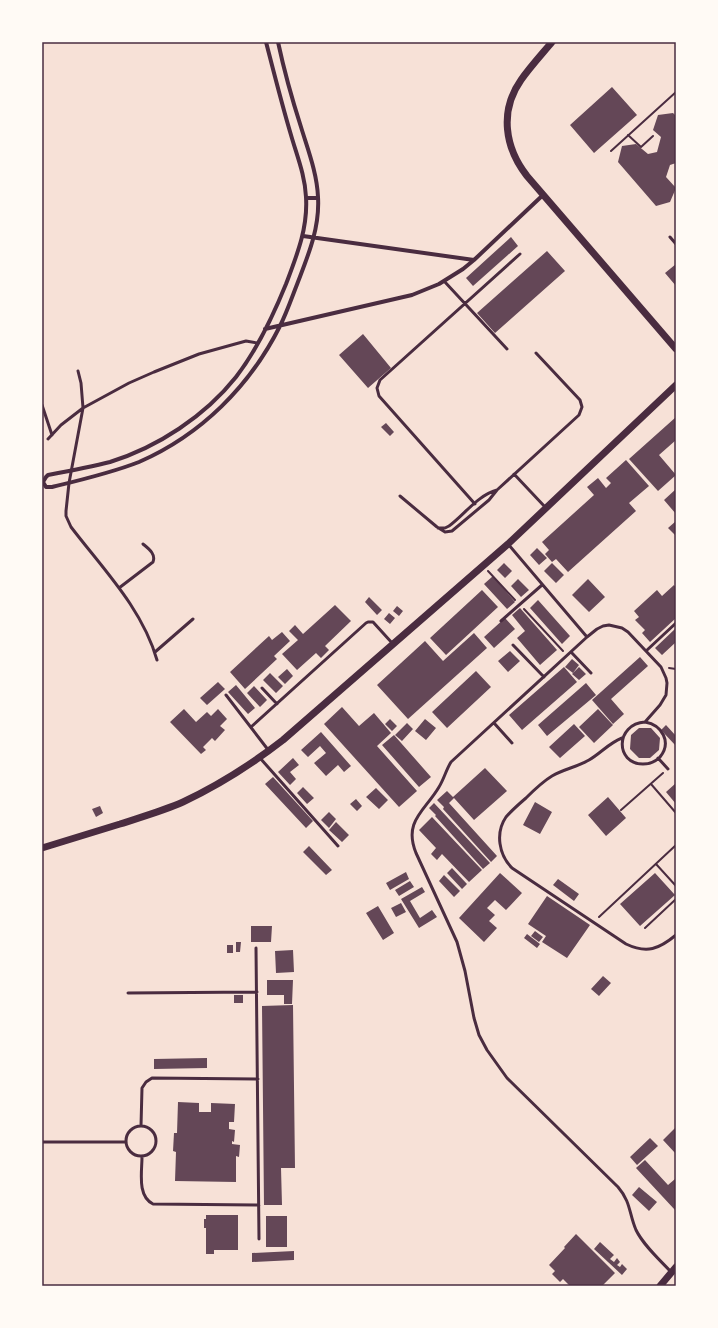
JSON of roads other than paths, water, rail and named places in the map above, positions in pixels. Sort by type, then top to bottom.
[{"type":"street","points":[[266,42],[279,94],[303,171],[306,198],[303,236],[283,291],[265,329],[236,376],[224,391],[179,429],[162,439],[110,462],[46,477],[43,482],[44,488],[119,469],[140,461],[178,441],[196,429],[212,416],[243,385],[261,359],[280,326],[314,238],[318,218],[318,198],[314,172],[278,42]]},
{"type":"street","points":[[552,42],[520,80],[514,91],[507,116],[508,136],[513,155],[519,166],[543,195],[676,349]]},
{"type":"street","points":[[265,329],[412,295],[426,290],[463,269],[543,195]]},
{"type":"street","points":[[306,198],[318,198]]},
{"type":"street","points":[[303,236],[474,260]]},
{"type":"street","points":[[42,848],[154,813],[182,802],[235,775],[260,758],[508,544],[676,385]]},
{"type":"street","points":[[662,1285],[674,1270]]},
{"type":"lane","points":[[670,237],[676,244]]},
{"type":"lane","points":[[475,504],[379,396],[377,392],[378,384],[380,380],[520,254]]},
{"type":"lane","points":[[444,281],[508,349]]},
{"type":"lane","points":[[48,439],[61,425],[83,408],[129,383],[178,362],[242,341],[257,343]]},
{"type":"lane","points":[[400,496],[437,528],[445,532],[452,531],[489,500],[497,490],[579,415],[582,407],[580,400],[536,353]]},
{"type":"lane","points":[[78,371],[81,383],[83,408],[66,511],[68,522],[131,603],[140,618],[157,660]]},
{"type":"lane","points":[[42,405],[52,434]]},
{"type":"lane","points":[[514,474],[546,508]]},
{"type":"lane","points":[[437,528],[445,528],[449,526],[486,495],[497,490]]},
{"type":"lane","points":[[119,588],[153,562],[153,555],[143,544]]},
{"type":"lane","points":[[508,544],[587,637]]},
{"type":"lane","points":[[501,620],[542,585]]},
{"type":"lane","points":[[155,652],[193,619]]},
{"type":"lane","points":[[251,727],[368,622],[374,622],[393,644]]},
{"type":"lane","points":[[646,651],[676,623]]},
{"type":"lane","points":[[645,722],[666,695],[666,678],[661,667],[628,632],[616,626],[603,626],[587,637],[451,762],[439,787],[415,819],[412,832],[414,846],[457,942],[466,971],[474,1018],[487,1050],[507,1078],[618,1187],[627,1200],[634,1223],[641,1238],[674,1270]]},
{"type":"lane","points":[[513,645],[544,677]]},
{"type":"lane","points":[[571,652],[591,673]]},
{"type":"lane","points":[[262,688],[277,704]]},
{"type":"lane","points":[[226,695],[269,751]]},
{"type":"lane","points":[[622,738],[623,751],[630,760],[636,763],[648,764],[658,758],[664,748],[664,736],[661,730],[656,726],[645,722],[639,722],[628,728],[622,738],[609,745],[590,759],[553,776],[542,783],[510,813],[505,819],[500,834],[501,849],[507,863],[512,868],[626,944],[646,950],[660,947],[676,935]]},
{"type":"lane","points":[[494,723],[512,743]]},
{"type":"lane","points":[[260,758],[338,846]]},
{"type":"lane","points":[[658,758],[668,769]]},
{"type":"lane","points":[[256,948],[259,1239]]},
{"type":"lane","points":[[128,993],[257,992]]},
{"type":"lane","points":[[142,1126],[142,1088],[146,1082],[152,1078],[258,1079]]},
{"type":"lane","points":[[142,1126],[154,1132],[157,1141],[154,1150],[142,1157],[129,1151],[126,1142],[129,1132],[142,1126]]},
{"type":"lane","points":[[42,1142],[126,1142]]},
{"type":"lane","points":[[142,1157],[142,1191],[146,1199],[153,1204],[259,1205]]}]
